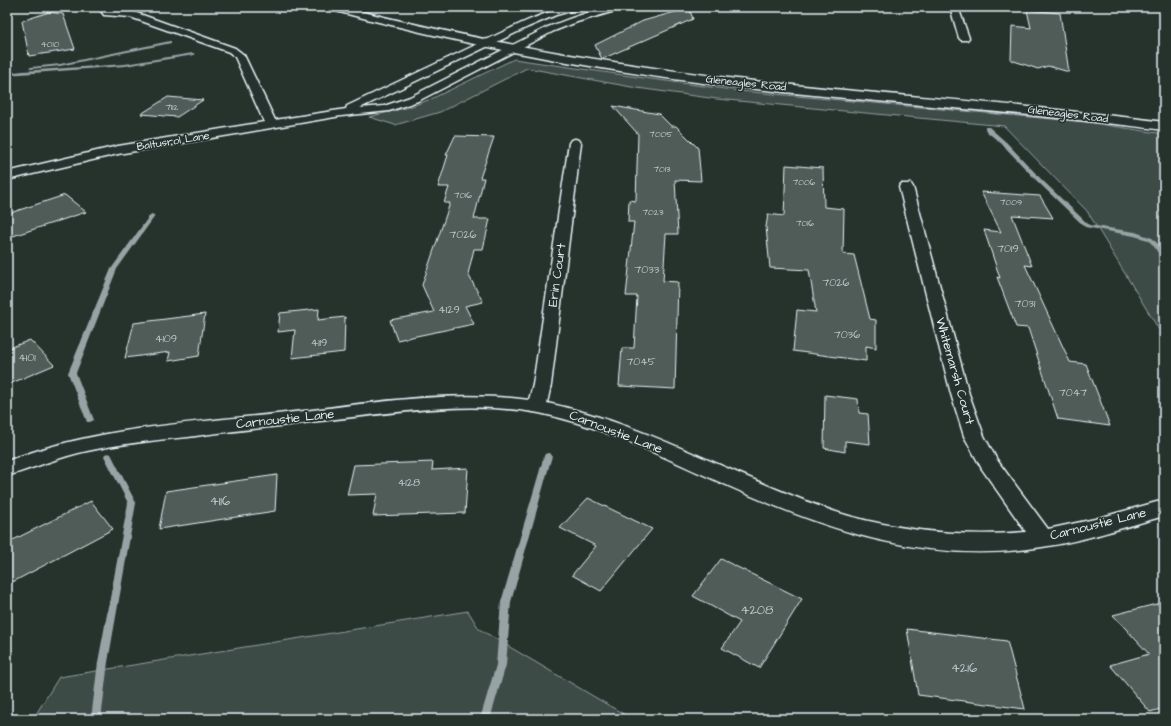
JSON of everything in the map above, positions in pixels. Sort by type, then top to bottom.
[{"type":"street","points":[[111,7],[105,11],[107,13],[133,11],[232,50],[238,55],[271,125]]},
{"type":"street","name":"Gleneagles Road","points":[[332,7],[409,28],[512,49],[629,69],[719,81],[1042,110],[1164,126]]},
{"type":"street","name":"Baltusrol Lane","points":[[341,113],[526,25],[553,13],[575,7]]},
{"type":"street","name":"Baltusrol Lane","points":[[7,176],[111,151],[341,113],[385,109],[414,99],[512,49],[574,20],[619,7]]},
{"type":"street","points":[[954,7],[964,38]]},
{"type":"street","name":"Erin Court","points":[[537,407],[542,385],[575,142]]},
{"type":"street","name":"Whitemarsh Court","points":[[906,187],[960,394],[974,436],[989,464],[1042,538]]},
{"type":"street","name":"Carnoustie Lane","points":[[7,469],[52,453],[103,441],[151,434],[446,401],[486,402],[537,407],[575,415],[616,429],[827,518],[875,531],[912,538],[969,542],[1023,541],[1071,534],[1164,508]]},
{"type":"shaded area","points":[[514,59],[740,91],[1086,122],[1164,134],[1164,338],[1087,211],[1004,126],[717,99],[637,88],[527,68],[440,112],[395,125],[369,117],[409,107],[431,99]]},
{"type":"shaded area","points":[[468,611],[479,629],[632,719],[33,719],[59,677]]},
{"type":"building","points":[[689,8],[693,19],[602,59],[595,45],[643,21]]},
{"type":"building","points":[[1027,10],[1060,13],[1069,72],[1048,66],[1038,69],[1011,60],[1012,26],[1031,28]]},
{"type":"building","points":[[49,12],[63,14],[75,49],[29,56],[22,21]]},
{"type":"building","points":[[168,97],[203,100],[177,117],[141,114]]},
{"type":"building","points":[[613,106],[659,114],[671,126],[676,126],[698,148],[701,181],[675,180],[678,234],[666,234],[663,281],[678,282],[675,389],[619,386],[622,348],[634,348],[637,296],[626,296],[634,222],[628,222],[629,200],[636,201],[638,134]]},
{"type":"building","points":[[455,136],[494,137],[480,178],[484,178],[474,219],[490,219],[483,249],[474,249],[468,274],[483,302],[465,306],[474,324],[397,340],[390,320],[434,312],[422,285],[450,203],[444,203],[449,187],[438,187],[448,155],[446,155]]},
{"type":"building","points":[[786,165],[823,168],[824,207],[844,209],[843,254],[854,255],[870,319],[876,320],[876,348],[866,346],[866,361],[793,351],[797,310],[816,312],[809,270],[770,268],[766,227],[768,214],[784,216]]},
{"type":"building","points":[[981,192],[1040,196],[1053,218],[1012,215],[1032,266],[1025,265],[1070,362],[1086,364],[1110,426],[1058,419],[1028,328],[1016,327],[997,277],[1000,278],[984,230],[1001,232]]},
{"type":"building","points":[[65,195],[86,212],[7,238],[7,214]]},
{"type":"building","points":[[319,309],[318,320],[345,317],[344,352],[292,358],[295,330],[278,332],[280,313]]},
{"type":"building","points":[[205,314],[199,356],[168,361],[170,352],[125,358],[134,323]]},
{"type":"building","points":[[30,340],[54,365],[7,385],[7,349]]},
{"type":"building","points":[[825,395],[858,399],[859,413],[868,414],[870,444],[845,441],[845,452],[824,448]]},
{"type":"building","points":[[433,462],[432,470],[468,468],[465,513],[373,516],[377,494],[347,495],[354,465]]},
{"type":"building","points":[[277,475],[275,511],[159,529],[166,491]]},
{"type":"building","points":[[588,498],[652,529],[601,591],[572,575],[596,546],[560,528]]},
{"type":"building","points":[[91,501],[113,529],[7,585],[7,543]]},
{"type":"building","points":[[721,559],[802,599],[759,668],[722,648],[740,622],[693,596]]},
{"type":"building","points":[[1164,602],[1164,708],[1150,712],[1110,665],[1149,654],[1113,615]]},
{"type":"building","points":[[907,629],[1007,641],[1025,709],[918,695]]},
{"type":"waterway","points":[[31,68],[60,65],[170,42]]},
{"type":"waterway","points":[[7,74],[125,65],[193,54]]},
{"type":"waterway","points":[[987,128],[1087,226],[1135,234],[1150,239],[1164,258]]},
{"type":"waterway","points":[[90,420],[72,373],[114,269],[152,216]]},
{"type":"waterway","points":[[96,719],[103,662],[132,503],[108,456]]},
{"type":"waterway","points":[[485,719],[501,665],[506,602],[548,456]]}]
